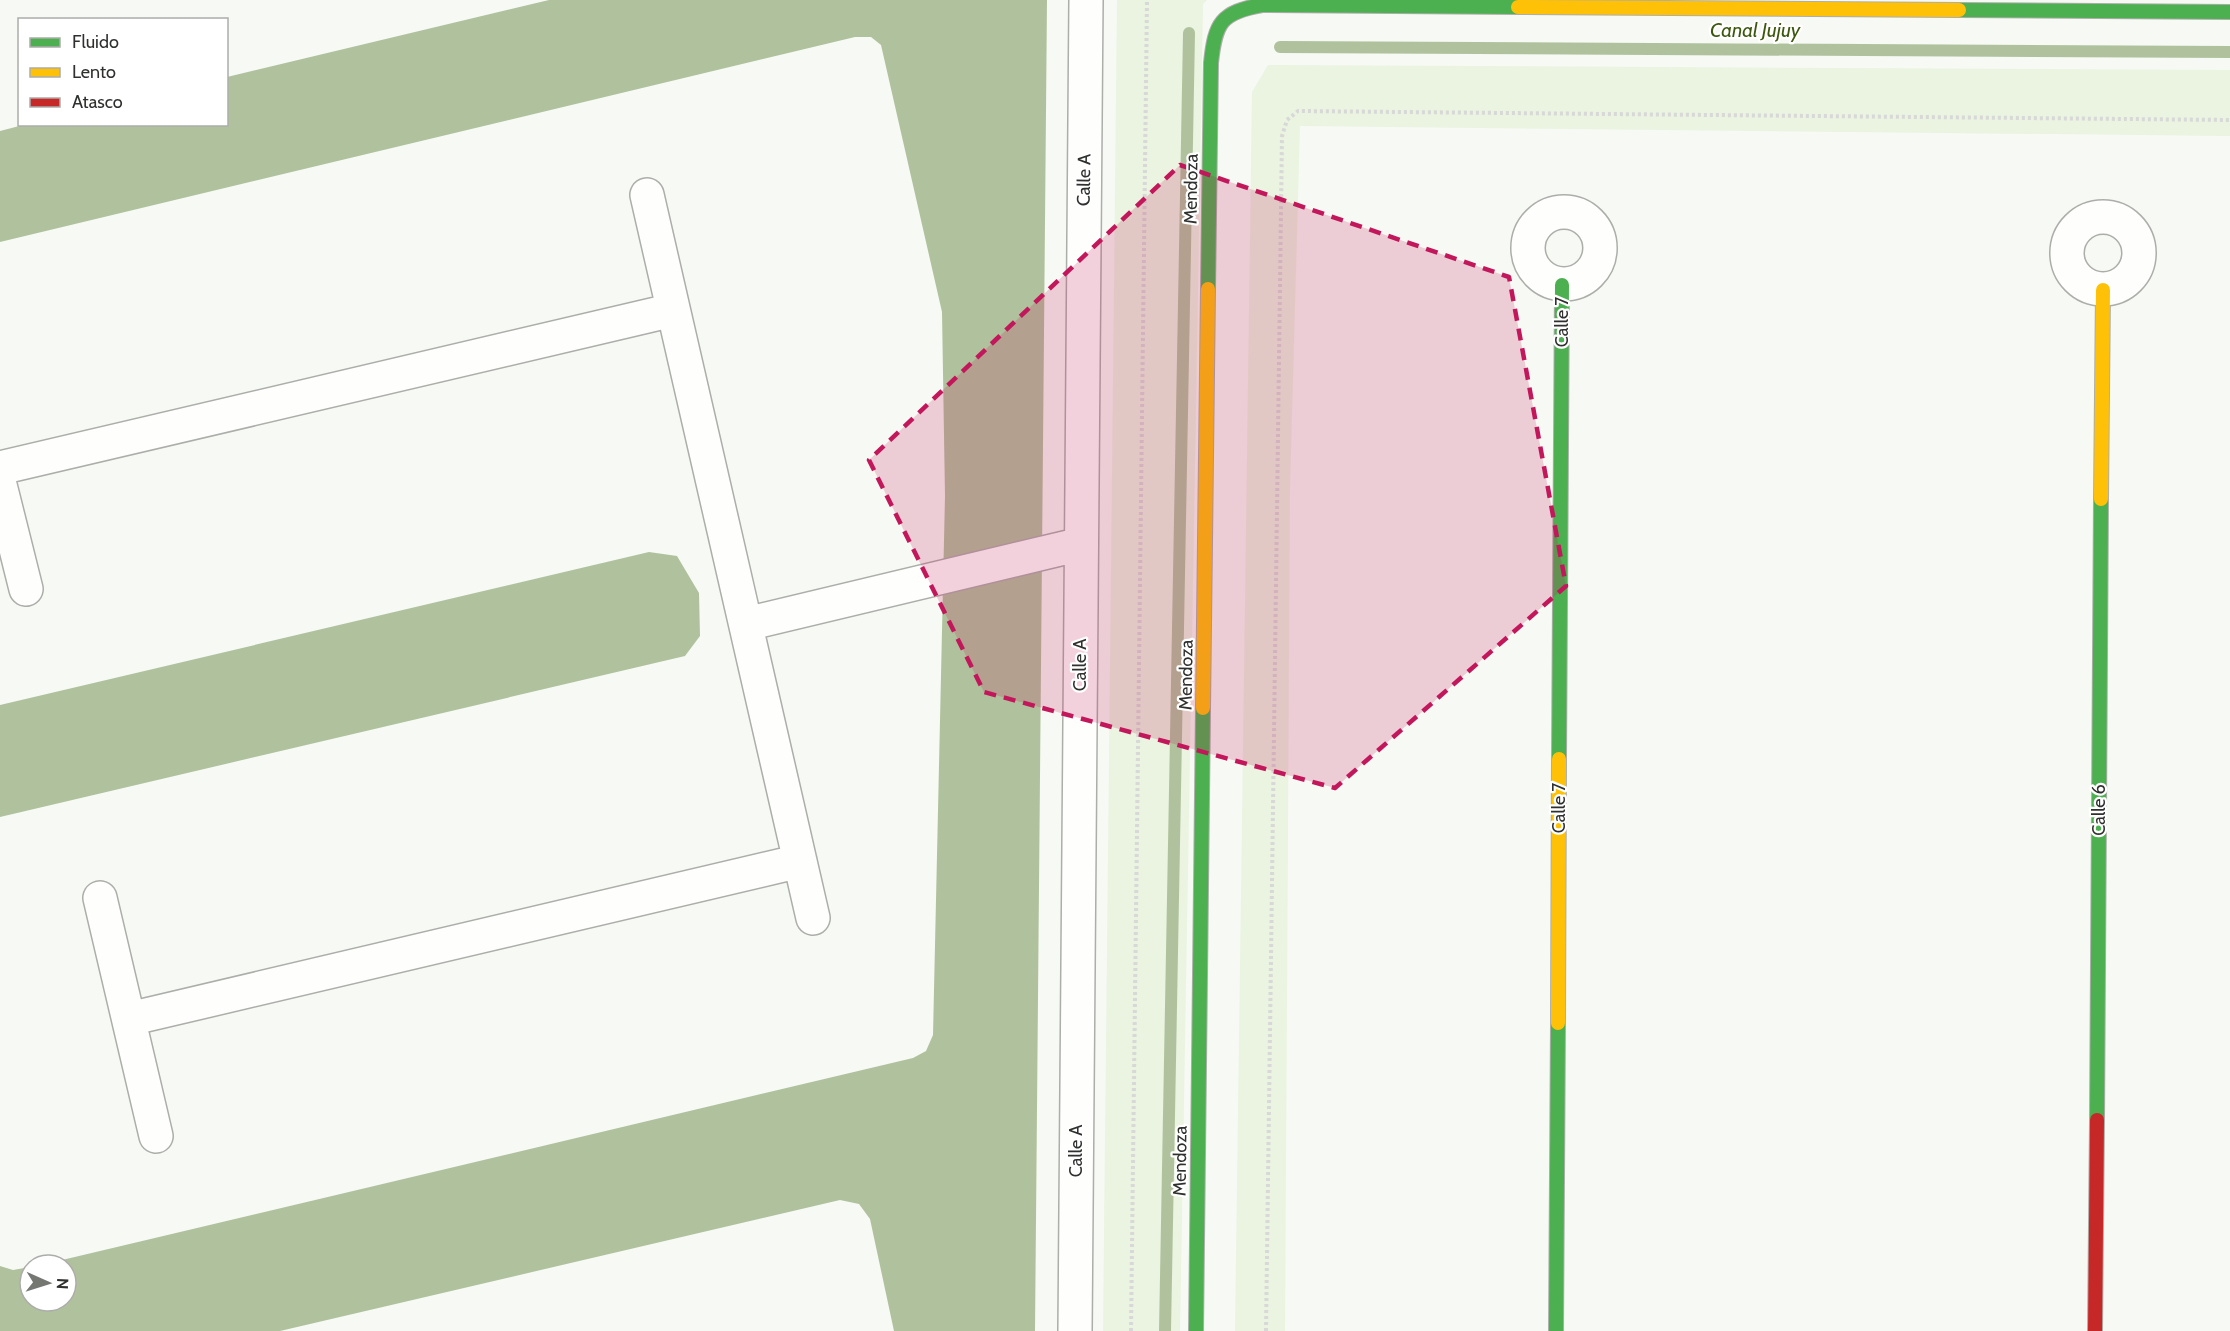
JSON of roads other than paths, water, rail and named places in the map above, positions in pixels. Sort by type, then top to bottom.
[{"type":"street","name":"Calle A","points":[[1075,1331],[1086,0]]},
{"type":"street","name":"Mendoza","points":[[1196,1331],[1211,63],[1212,39],[1219,21],[1236,9],[1262,5],[2059,6]]},
{"type":"street","points":[[2059,6],[2230,12]]},
{"type":"street","points":[[647,195],[813,918]]},
{"type":"street","name":"Calle 7","points":[[1556,1331],[1562,285]]},
{"type":"street","name":"Calle 6","points":[[2095,1331],[2103,290]]},
{"type":"street","points":[[0,468],[673,310]]},
{"type":"street","points":[[0,485],[26,589]]},
{"type":"street","points":[[746,624],[1081,544]]},
{"type":"street","points":[[129,1019],[800,861]]},
{"type":"street","points":[[100,898],[156,1136]]},
{"type":"waterway","points":[[1165,1331],[1189,33]]},
{"type":"waterway","name":"Canal Jujuy","points":[[1280,47],[2230,52]]}]
